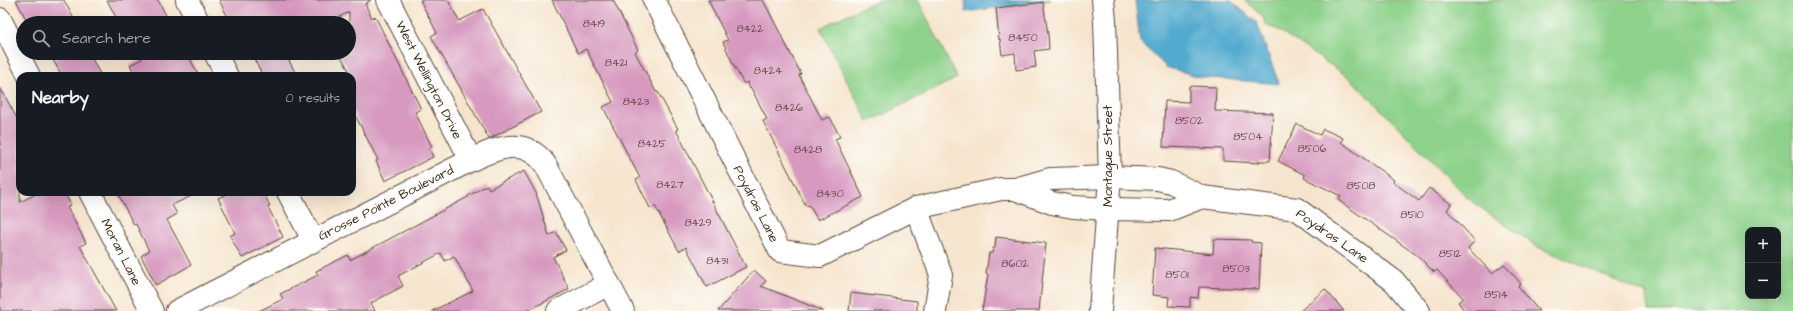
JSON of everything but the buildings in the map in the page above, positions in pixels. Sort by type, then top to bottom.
[{"type":"street","points":[[187,0],[195,16]]},
{"type":"street","name":"West Wellington Drive","points":[[388,0],[471,160]]},
{"type":"street","name":"Poydras Lane","points":[[654,0],[780,251],[820,256],[916,208],[1001,189],[1014,189],[1050,179],[1110,177],[1158,179],[1171,182],[1202,197],[1297,208],[1394,281],[1419,311]]},
{"type":"street","name":"Montague Street","points":[[1100,311],[1110,177],[1103,0]]},
{"type":"street","points":[[0,19],[16,49]]},
{"type":"street","points":[[22,60],[28,72]]},
{"type":"street","points":[[219,60],[225,72]]},
{"type":"street","name":"Grosse Pointe Boulevard","points":[[177,311],[471,160],[492,150],[512,147],[527,149],[540,158],[545,164],[623,311]]},
{"type":"street","name":"Poydras Lane","points":[[1014,189],[1052,203],[1074,207],[1108,209],[1169,210],[1202,197]]},
{"type":"street","name":"Moran Lane","points":[[92,196],[152,311]]},
{"type":"street","points":[[290,196],[313,240]]},
{"type":"street","points":[[916,208],[940,275],[935,311]]},
{"type":"street","points":[[558,311],[609,284]]},
{"type":"green space","points":[[877,0],[918,0],[957,78],[868,122],[820,28]]},
{"type":"green space","points":[[1244,0],[1793,0],[1793,311],[1649,311],[1647,294],[1538,247],[1471,201],[1350,78],[1277,29],[1267,26],[1262,16]]},
{"type":"water","points":[[965,0],[1051,0],[966,12]]},
{"type":"water","points":[[1135,0],[1230,0],[1257,23],[1279,84],[1200,77],[1166,67],[1140,42]]}]
